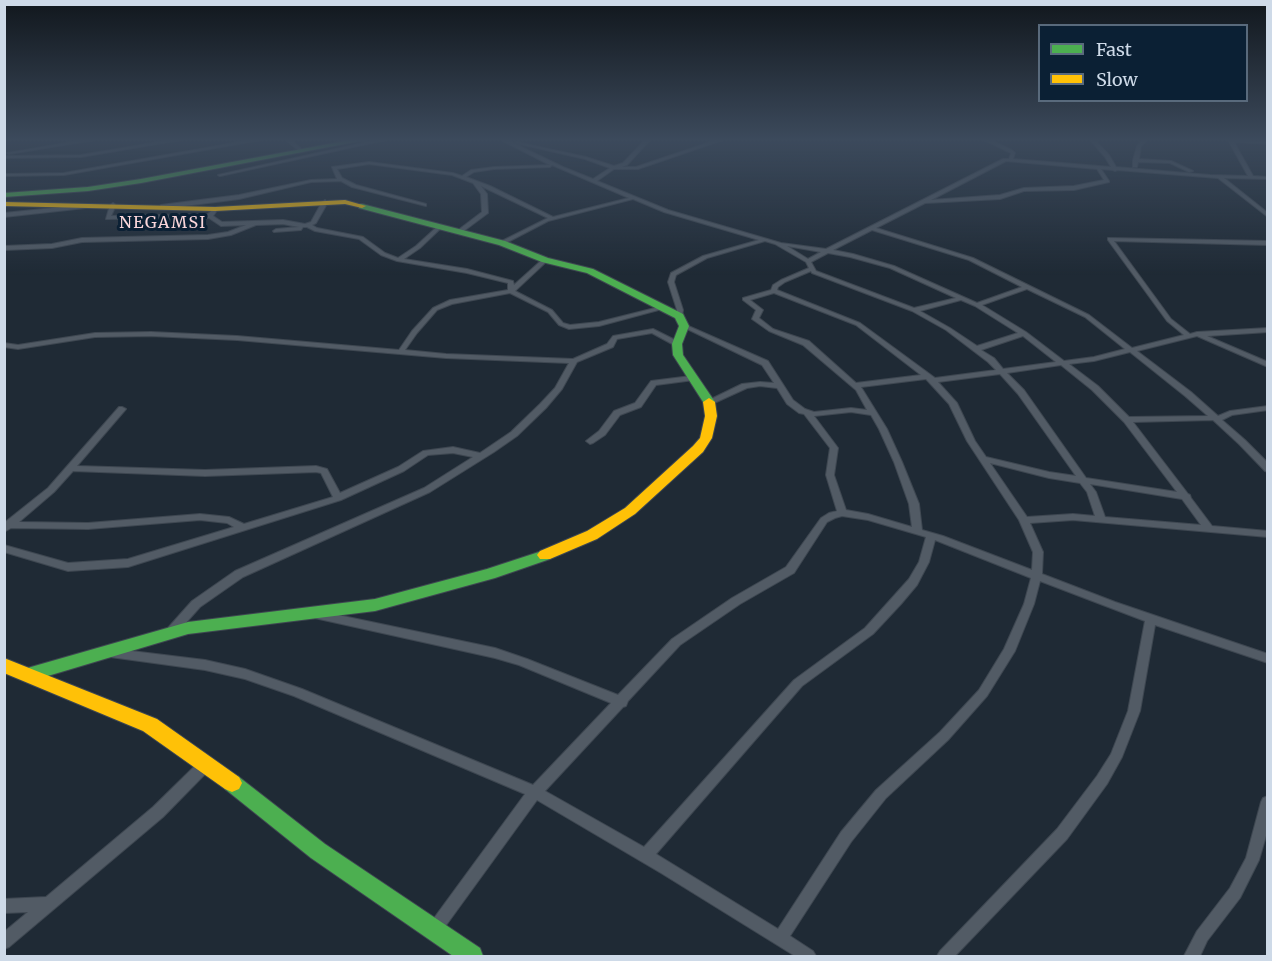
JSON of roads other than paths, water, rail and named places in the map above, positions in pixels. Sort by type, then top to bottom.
[{"type":"main road","points":[[4,195],[110,185]]},
{"type":"main road","points":[[4,204],[161,207],[212,213],[326,202],[355,204],[502,243],[545,260],[590,272],[663,308],[682,321],[677,343],[678,355],[691,378],[709,402],[710,426],[698,449],[630,511],[592,534],[543,556],[490,574],[375,605],[171,632],[31,674]]},
{"type":"main road","points":[[4,666],[31,674],[150,724],[207,763],[318,851],[472,957]]},
{"type":"street","points":[[161,207],[239,198],[295,185]]},
{"type":"street","points":[[352,185],[424,205]]},
{"type":"street","points":[[459,232],[485,213],[484,194],[476,185]]},
{"type":"street","points":[[481,185],[552,218]]},
{"type":"street","points":[[600,185],[696,221],[777,243],[809,265],[914,310],[976,349],[1002,370],[1059,444],[1091,492],[1101,519]]},
{"type":"street","points":[[774,291],[776,286],[809,265],[825,250],[952,185]]},
{"type":"street","points":[[918,203],[1000,197],[1031,189],[1092,185]]},
{"type":"street","points":[[1230,185],[1268,216]]},
{"type":"street","points":[[502,243],[552,218],[633,198]]},
{"type":"street","points":[[276,231],[309,226],[326,202]]},
{"type":"street","points":[[113,205],[108,218],[212,213],[221,224],[283,222],[309,226],[361,238],[383,254],[399,260],[511,282],[511,291]]},
{"type":"street","points":[[4,215],[95,206]]},
{"type":"street","points":[[4,249],[87,240],[208,237],[229,234],[255,223]]},
{"type":"street","points":[[399,260],[418,247],[439,227]]},
{"type":"street","points":[[870,228],[952,252],[1087,316],[1134,351],[1216,419],[1268,469]]},
{"type":"street","points":[[1189,336],[1169,320],[1110,239],[1268,243]]},
{"type":"street","points":[[842,513],[830,475],[834,448],[807,413],[790,402],[765,363],[682,321],[672,282],[673,274],[705,257],[758,241],[825,250],[892,267],[963,298],[1024,333],[1095,387],[1127,420],[1187,496],[1209,529]]},
{"type":"street","points":[[400,352],[420,323],[435,309],[450,302],[511,291],[545,260]]},
{"type":"street","points":[[977,305],[1027,287]]},
{"type":"street","points":[[511,291],[550,311],[561,324],[569,327],[599,324],[663,308]]},
{"type":"street","points":[[780,939],[846,837],[881,794],[944,736],[983,693],[1009,651],[1029,604],[1037,575],[1038,552],[1024,520],[1009,501],[971,441],[953,403],[930,378],[858,324],[774,291],[745,299],[760,310],[755,319],[771,330],[806,343],[855,385],[874,413],[898,462],[914,504],[918,532]]},
{"type":"street","points":[[914,310],[963,298]]},
{"type":"street","points":[[855,385],[1065,364],[1134,351],[1197,334],[1268,330]]},
{"type":"street","points":[[4,345],[18,346],[119,333],[237,338],[400,352],[574,361],[610,345],[617,336],[628,334],[653,331],[677,343]]},
{"type":"street","points":[[976,349],[1024,333]]},
{"type":"street","points":[[1197,334],[1268,365]]},
{"type":"street","points":[[171,632],[196,604],[239,574],[427,490],[514,434],[558,389],[574,361]]},
{"type":"street","points":[[591,441],[602,433],[617,413],[643,401],[654,383],[691,378]]},
{"type":"street","points":[[709,402],[745,386],[760,384],[780,386]]},
{"type":"street","points":[[1127,420],[1216,419],[1224,414],[1268,408]]},
{"type":"street","points":[[7,527],[51,490],[122,409]]},
{"type":"street","points":[[807,413],[851,410],[874,413]]},
{"type":"street","points":[[4,548],[56,566],[98,566],[153,556],[240,526],[338,498],[392,474],[426,453],[453,450],[480,456]]},
{"type":"street","points":[[984,459],[1082,481],[1187,496]]},
{"type":"street","points":[[70,468],[205,473],[316,469],[324,471],[338,498]]},
{"type":"street","points":[[434,930],[535,792],[676,642],[711,617],[790,570],[824,520],[842,513],[868,516],[932,536],[1151,619],[1268,659]]},
{"type":"street","points":[[7,527],[88,526],[200,517],[223,518],[240,526]]},
{"type":"street","points":[[1024,520],[1049,517],[1101,519],[1268,534]]},
{"type":"street","points":[[645,856],[798,683],[869,631],[897,601],[913,582],[924,562],[932,536]]},
{"type":"street","points":[[316,614],[495,653],[622,702]]},
{"type":"street","points":[[945,957],[1062,834],[1102,780],[1116,757],[1134,711],[1151,619]]},
{"type":"street","points":[[104,653],[206,665],[245,674],[298,692],[535,792],[645,856],[808,957]]},
{"type":"street","points":[[4,942],[158,812],[207,763]]},
{"type":"street","points":[[1192,957],[1202,936],[1234,893],[1252,860],[1268,802]]},
{"type":"street","points":[[4,906],[49,904]]},
{"type":"district","name":"NEGAMSI","points":[[163,223]]}]
